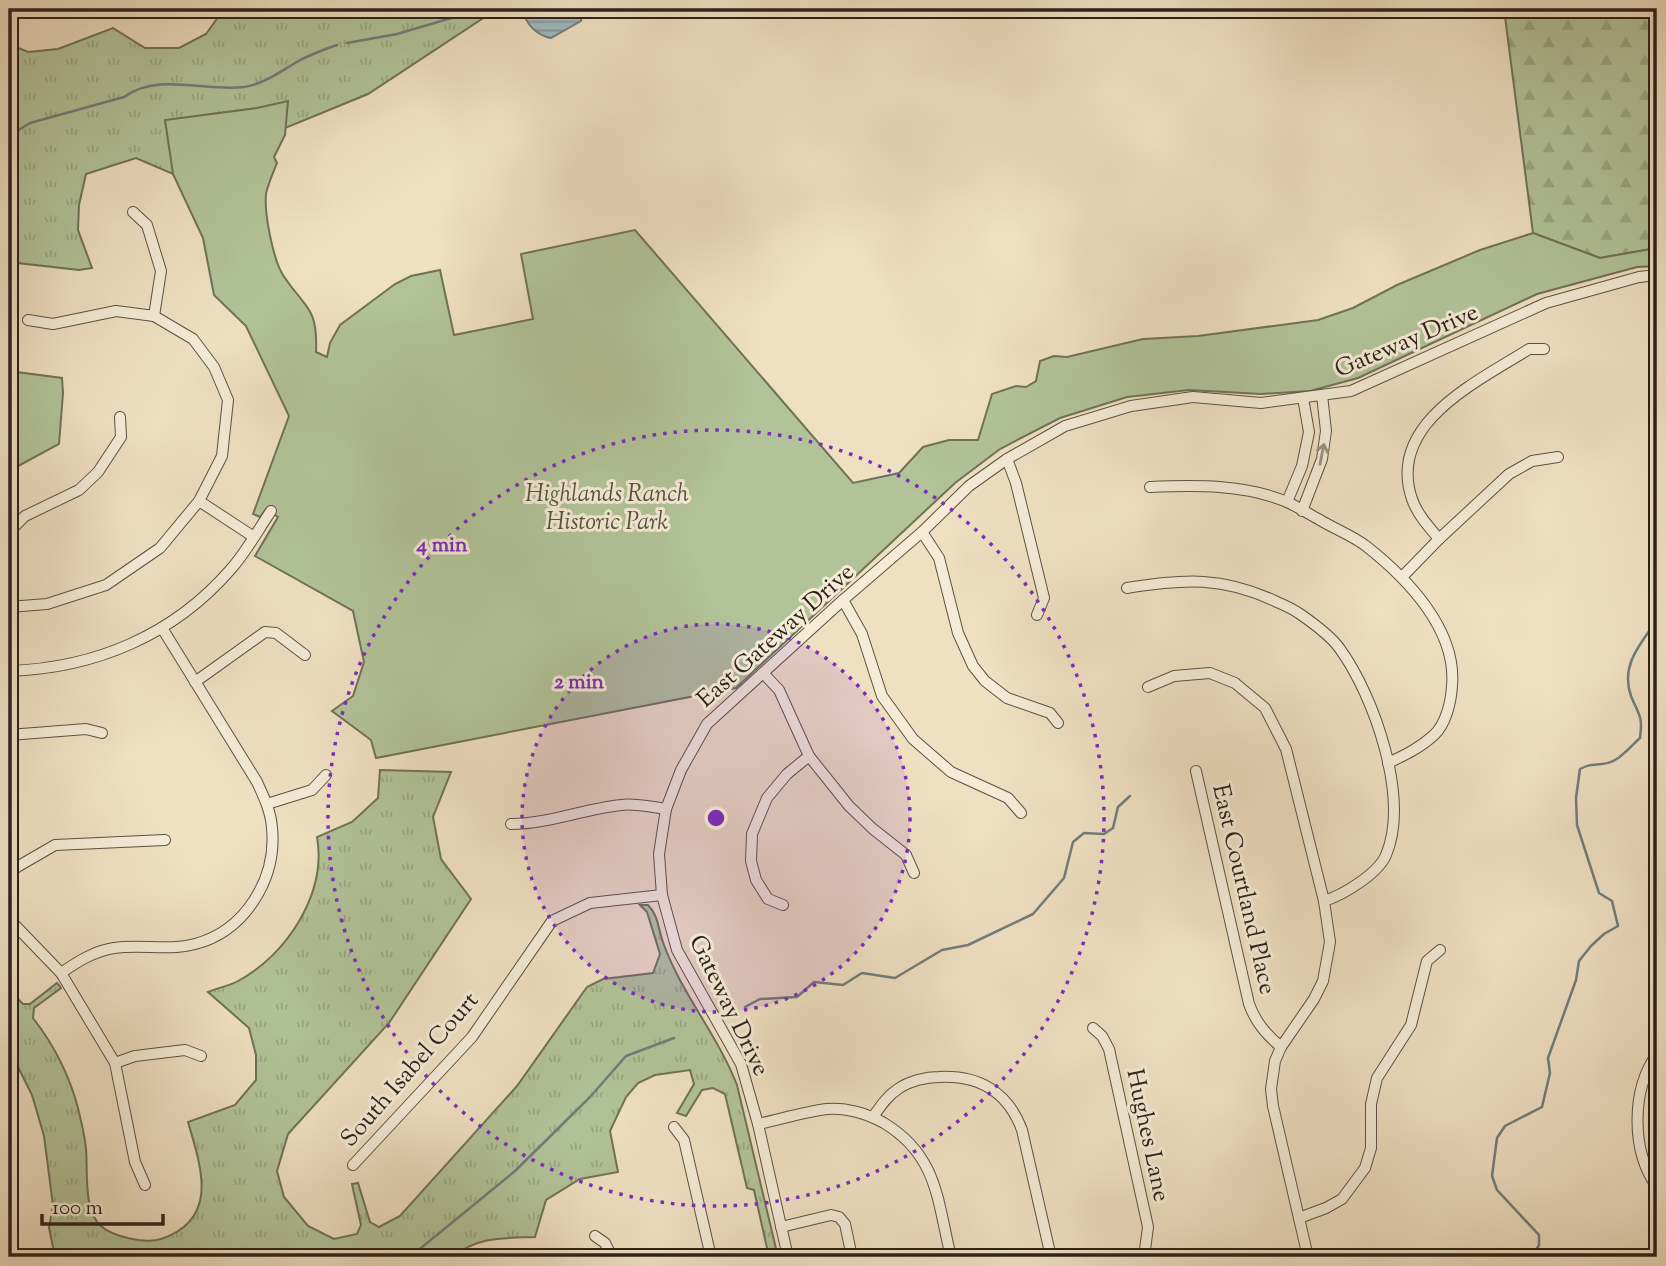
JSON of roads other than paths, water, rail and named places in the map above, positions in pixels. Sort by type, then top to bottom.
[{"type":"street","points":[[133,212],[147,225],[161,271],[155,316]]},
{"type":"street","name":"Gateway Drive","points":[[1007,459],[1065,426],[1131,406],[1193,397],[1261,403],[1350,391],[1546,303],[1639,276],[1657,275]]},
{"type":"street","points":[[9,607],[47,604],[106,585],[160,548],[199,501],[222,456],[228,400],[214,367],[193,339],[155,316],[116,311],[53,324],[28,320]]},
{"type":"street","points":[[1438,539],[1411,498],[1408,478],[1411,453],[1419,435],[1445,403],[1529,349],[1544,349]]},
{"type":"street","points":[[1303,510],[1322,460],[1326,431],[1322,395]]},
{"type":"street","points":[[1287,502],[1302,466],[1308,432],[1303,398]]},
{"type":"street","points":[[9,531],[25,516],[79,490],[98,472],[121,437],[120,417]]},
{"type":"street","points":[[1402,577],[1438,539],[1509,474],[1532,461],[1558,457]]},
{"type":"street","points":[[1007,459],[1016,483],[1044,598],[1037,615]]},
{"type":"street","name":"East Gateway Drive","points":[[662,895],[659,854],[666,809],[681,770],[707,724],[970,486],[1007,459]]},
{"type":"street","points":[[1150,487],[1199,485],[1240,490],[1287,502],[1364,545],[1402,577],[1428,610],[1445,641],[1454,669],[1451,704],[1436,733],[1415,750],[1388,763]]},
{"type":"street","points":[[199,501],[254,537]]},
{"type":"street","points":[[9,671],[85,661],[136,643],[162,628],[208,593],[232,568],[271,511]]},
{"type":"street","points":[[922,532],[939,558],[958,633],[973,666],[985,681],[1007,698],[1050,713],[1058,723]]},
{"type":"street","points":[[1127,588],[1173,580],[1219,582],[1253,591],[1299,612],[1339,646],[1365,690],[1388,763],[1395,814],[1386,856],[1363,880],[1343,895],[1324,901]]},
{"type":"street","points":[[843,600],[862,634],[883,696],[914,739],[951,772],[1008,798],[1021,813]]},
{"type":"street","points":[[61,973],[83,959],[114,948],[192,945],[211,939],[243,915],[256,899],[269,869],[273,848],[267,804],[257,782],[162,628]]},
{"type":"street","points":[[195,682],[265,632],[276,633],[304,655]]},
{"type":"street","points":[[763,673],[779,690],[809,756],[849,806],[906,855],[914,873]]},
{"type":"street","points":[[1148,687],[1174,676],[1210,673],[1235,683],[1265,708],[1286,749],[1324,901],[1330,942],[1323,981],[1281,1047],[1272,1075],[1273,1106],[1308,1257]]},
{"type":"street","points":[[9,735],[86,729],[102,733]]},
{"type":"street","points":[[783,905],[768,899],[756,880],[751,861],[752,834],[767,798],[787,774],[809,756]]},
{"type":"street","name":"East Courtland Place","points":[[1196,771],[1249,1004],[1262,1030],[1281,1047]]},
{"type":"street","points":[[267,804],[312,790],[326,775]]},
{"type":"street","points":[[511,824],[533,824],[566,814],[625,804],[666,809]]},
{"type":"street","points":[[9,874],[17,866],[55,845],[164,840]]},
{"type":"street","name":"Gateway Drive","points":[[662,895],[677,950],[741,1064],[758,1124],[788,1257]]},
{"type":"street","name":"South Isabel Court","points":[[353,1165],[472,1037],[552,921],[590,903],[662,895]]},
{"type":"street","points":[[9,919],[61,973],[115,1063],[135,1162],[145,1185]]},
{"type":"street","points":[[1299,1218],[1342,1199],[1365,1168],[1371,1148],[1371,1104],[1377,1078],[1411,1025],[1427,961],[1440,950]]},
{"type":"street","name":"Hughes Lane","points":[[1093,1028],[1102,1036],[1109,1049],[1148,1227],[1144,1257]]},
{"type":"street","points":[[115,1063],[135,1056],[185,1050],[201,1056]]},
{"type":"street","points":[[1657,1054],[1646,1075],[1638,1120],[1640,1146],[1657,1187]]},
{"type":"street","points":[[873,1117],[883,1102],[898,1088],[926,1077],[949,1076],[977,1080],[997,1093],[1016,1113],[1023,1130],[1051,1257]]},
{"type":"street","points":[[758,1124],[829,1109],[873,1117],[904,1135],[919,1152],[932,1178],[951,1257]]},
{"type":"street","points":[[674,1127],[684,1140],[711,1257]]},
{"type":"street","points":[[781,1227],[831,1215],[839,1217],[845,1224],[852,1257]]},
{"type":"street","points":[[595,1236],[605,1243],[611,1257]]},
{"type":"water","points":[[522,9],[582,9],[581,21],[551,38],[532,28]]},
{"type":"waterway","points":[[347,43],[397,34],[482,9]]},
{"type":"waterway","points":[[9,136],[30,123],[124,97],[152,86],[167,84],[229,88],[252,85],[302,59],[337,45]]},
{"type":"waterway","points":[[1532,1257],[1539,1245],[1539,1235],[1497,1190],[1492,1176],[1497,1138],[1505,1126],[1542,1107],[1550,1073],[1548,1058],[1576,980],[1579,961],[1604,934],[1618,926],[1612,901],[1599,893],[1577,825],[1576,798],[1580,769],[1613,761],[1640,738],[1641,720],[1631,696],[1628,674],[1634,655],[1657,620]]},
{"type":"waterway","points":[[745,1007],[760,999],[797,997],[814,982],[843,985],[862,973],[895,978],[942,950],[968,945],[1033,914],[1064,878],[1073,842],[1084,833],[1104,834],[1113,828],[1118,807],[1130,796]]},
{"type":"waterway","points":[[410,1257],[515,1171],[590,1097],[626,1056],[674,1038]]},
{"type":"park label","name":"Highlands Ranch Historic Park","points":[[607,507]]}]
